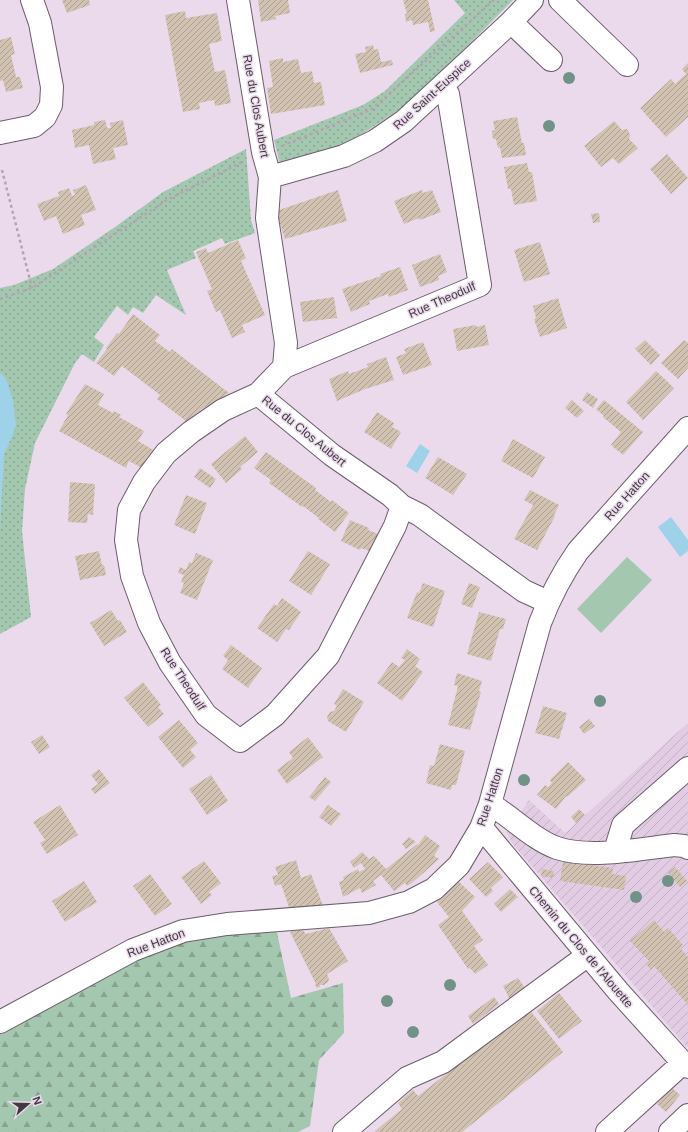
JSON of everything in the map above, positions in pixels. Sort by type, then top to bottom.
[{"type":"street","points":[[0,133],[34,126],[45,117],[51,105],[52,87],[40,23],[32,0]]},
{"type":"street","name":"Rue du Clos Aubert","points":[[238,0],[263,152],[270,177],[267,218],[286,343],[284,367],[255,396],[332,455],[390,495],[402,506],[420,515],[524,591],[548,602]]},
{"type":"street","name":"Rue Saint-Euspice","points":[[270,177],[344,156],[375,141],[404,121],[511,22],[532,0]]},
{"type":"street","points":[[560,0],[627,65]]},
{"type":"street","points":[[511,22],[551,60]]},
{"type":"street","name":"Rue Theodulf","points":[[284,367],[480,285],[448,94],[442,86]]},
{"type":"street","name":"Rue Theodulf","points":[[255,396],[223,410],[190,432],[166,453],[144,482],[129,510],[126,540],[132,576],[149,623],[170,663],[206,715],[240,741],[275,715],[328,656],[395,526],[402,506]]},
{"type":"street","name":"Rue Hatton","points":[[0,1022],[133,950],[182,931],[227,924],[368,913],[409,902],[434,889],[459,865],[481,828],[490,804],[540,623],[548,602],[567,567],[578,551],[688,428]]},
{"type":"street","points":[[615,851],[623,824],[688,768]]},
{"type":"street","points":[[490,804],[539,838],[557,848],[576,852],[602,852],[674,845],[688,848]]},
{"type":"street","name":"Chemin du Clos de l'Alouette","points":[[481,828],[618,991],[685,1065],[607,1132]]},
{"type":"street","points":[[344,1132],[407,1078],[443,1062],[588,955]]},
{"type":"street","points":[[670,1132],[688,1115]]},
{"type":"path","points":[[0,299],[32,288],[167,200],[263,152],[284,146],[372,109],[494,0]]},
{"type":"path","points":[[2,170],[32,288]]},
{"type":"shaded area","points":[[688,723],[688,1047],[512,843],[507,833],[529,800],[565,833]]},
{"type":"green space","points":[[454,0],[513,0],[415,99],[347,144],[280,164],[274,140],[363,105],[385,91],[465,13]]},
{"type":"green space","points":[[246,149],[251,220],[255,233],[225,244],[222,238],[193,251],[196,258],[167,270],[186,315],[156,295],[143,313],[133,307],[128,315],[117,306],[94,337],[104,345],[94,362],[82,354],[75,363],[35,443],[25,489],[22,531],[31,617],[0,634],[0,288],[14,285],[53,269],[163,192]]},
{"type":"green space","points":[[627,557],[652,580],[601,633],[577,609]]},
{"type":"green space","points":[[276,928],[291,998],[343,983],[344,1033],[319,1060],[310,1126],[298,1132],[0,1132],[0,1030],[155,940]]},
{"type":"water","points":[[0,372],[6,379],[13,400],[16,425],[4,454],[0,531]]},
{"type":"water","points":[[420,444],[430,451],[417,473],[406,466]]},
{"type":"water","points":[[671,517],[688,540],[688,551],[680,557],[658,527]]},
{"type":"building","points":[[62,0],[89,0],[90,5],[67,13]]},
{"type":"building","points":[[258,0],[288,0],[290,13],[275,16],[276,19],[261,22]]},
{"type":"building","points":[[403,0],[428,0],[435,31],[430,32],[428,22],[413,25],[412,20],[406,22],[405,14],[407,14]]},
{"type":"building","points":[[185,11],[186,18],[217,13],[222,41],[209,44],[215,72],[225,70],[231,103],[215,106],[214,100],[199,103],[200,109],[183,112],[165,15]]},
{"type":"building","points":[[11,37],[15,54],[11,55],[16,77],[20,77],[23,88],[6,92],[3,80],[0,81],[0,40]]},
{"type":"building","points":[[373,45],[374,50],[378,49],[381,62],[392,60],[393,65],[360,73],[355,54],[366,52],[365,47]]},
{"type":"building","points":[[283,58],[283,62],[298,59],[301,73],[312,71],[314,83],[321,82],[325,105],[271,114],[267,88],[273,87],[269,61]]},
{"type":"building","points":[[688,63],[688,117],[666,137],[640,108],[671,79],[675,84],[686,74],[682,69]]},
{"type":"building","points":[[517,117],[526,155],[502,158],[500,147],[498,148],[496,139],[493,139],[492,131],[495,130],[493,121]]},
{"type":"building","points":[[105,120],[107,128],[111,128],[110,123],[123,120],[128,145],[113,148],[116,159],[93,164],[89,145],[75,148],[72,130],[94,125],[94,122]]},
{"type":"building","points":[[614,121],[622,130],[628,130],[630,135],[629,139],[638,148],[619,164],[613,158],[601,167],[584,146]]},
{"type":"building","points":[[667,154],[688,178],[671,194],[650,169]]},
{"type":"building","points":[[527,163],[529,172],[532,172],[537,201],[514,205],[511,189],[508,189],[504,167]]},
{"type":"building","points":[[86,185],[96,210],[81,215],[85,225],[63,234],[56,216],[44,221],[37,204],[59,196],[58,192],[69,188],[72,196],[75,195],[73,190]]},
{"type":"building","points":[[338,190],[347,221],[285,239],[276,211]]},
{"type":"building","points":[[422,190],[423,193],[432,190],[441,212],[404,224],[394,201]]},
{"type":"building","points":[[599,213],[600,222],[593,223],[591,214]]},
{"type":"building","points":[[238,240],[246,258],[241,261],[265,315],[242,325],[245,332],[232,338],[220,310],[216,312],[207,291],[212,289],[196,252],[206,248],[208,253]]},
{"type":"building","points":[[540,242],[550,274],[524,282],[514,250]]},
{"type":"building","points":[[440,254],[447,272],[438,276],[439,280],[420,287],[412,265]]},
{"type":"building","points":[[400,267],[408,290],[389,297],[388,294],[369,301],[370,304],[351,312],[342,289],[381,276],[380,274]]},
{"type":"building","points":[[334,297],[337,318],[303,322],[300,302]]},
{"type":"building","points":[[558,298],[567,328],[540,337],[534,319],[536,318],[533,306]]},
{"type":"building","points":[[133,314],[160,335],[155,341],[170,352],[172,349],[229,393],[205,407],[186,421],[157,399],[160,395],[122,366],[114,376],[96,363],[117,333],[119,334]]},
{"type":"building","points":[[476,325],[476,327],[485,325],[489,345],[457,351],[453,329]]},
{"type":"building","points":[[645,340],[660,355],[651,365],[635,349]]},
{"type":"building","points":[[684,340],[688,343],[688,368],[678,379],[661,363]]},
{"type":"building","points":[[423,342],[432,365],[403,375],[396,357],[406,353],[404,349]]},
{"type":"building","points":[[386,357],[394,380],[365,389],[337,401],[329,379],[348,371],[349,374],[368,367],[367,364]]},
{"type":"building","points":[[656,371],[674,388],[643,420],[626,402]]},
{"type":"building","points":[[85,384],[104,394],[98,405],[113,413],[114,411],[121,415],[119,417],[144,431],[138,441],[155,451],[142,468],[129,461],[126,468],[59,431],[68,415],[66,414]]},
{"type":"building","points":[[587,392],[598,399],[593,408],[582,400]]},
{"type":"building","points":[[572,400],[584,411],[577,418],[565,408]]},
{"type":"building","points":[[604,400],[643,432],[623,455],[611,445],[621,432],[596,409]]},
{"type":"building","points":[[377,412],[394,423],[392,427],[401,432],[391,449],[364,432]]},
{"type":"building","points":[[245,436],[258,452],[240,467],[242,469],[226,483],[211,464]]},
{"type":"building","points":[[513,439],[545,457],[533,478],[501,461]]},
{"type":"building","points":[[266,452],[316,488],[315,490],[331,502],[332,500],[349,513],[335,532],[303,506],[302,507],[269,483],[271,480],[254,468]]},
{"type":"building","points":[[438,457],[467,474],[453,495],[425,478]]},
{"type":"building","points":[[200,468],[216,479],[210,488],[194,477]]},
{"type":"building","points":[[70,482],[95,484],[93,515],[88,514],[87,523],[68,522]]},
{"type":"building","points":[[530,490],[559,505],[554,515],[555,516],[537,550],[514,539],[533,505],[524,500]]},
{"type":"building","points":[[186,495],[207,503],[195,534],[174,525]]},
{"type":"building","points":[[350,520],[369,528],[368,530],[378,534],[370,551],[361,548],[360,550],[341,541]]},
{"type":"building","points":[[99,551],[106,575],[80,580],[75,556]]},
{"type":"building","points":[[308,551],[330,564],[311,595],[289,581]]},
{"type":"building","points":[[196,553],[213,560],[197,600],[180,593],[184,583],[181,582],[184,575],[178,573],[180,567],[186,570],[189,562],[192,563]]},
{"type":"building","points":[[423,583],[445,591],[433,627],[407,618],[417,592],[419,593]]},
{"type":"building","points":[[469,583],[480,587],[472,608],[461,604]]},
{"type":"building","points":[[282,598],[301,612],[289,630],[286,629],[277,642],[257,628],[274,604],[277,606]]},
{"type":"building","points":[[111,610],[118,621],[120,620],[127,632],[104,646],[90,623]]},
{"type":"building","points":[[479,612],[506,619],[503,629],[500,629],[491,661],[467,654]]},
{"type":"building","points":[[231,645],[262,668],[248,688],[222,669],[228,660],[223,656]]},
{"type":"building","points":[[407,649],[420,659],[415,666],[423,672],[402,701],[377,683],[392,662],[399,667],[405,660],[401,658]]},
{"type":"building","points":[[457,673],[482,681],[479,691],[481,692],[470,730],[448,725],[458,686],[454,685]]},
{"type":"building","points":[[143,682],[161,705],[158,707],[164,714],[148,727],[124,698]]},
{"type":"building","points":[[343,689],[364,702],[346,732],[328,721],[327,717],[337,706],[334,704]]},
{"type":"building","points":[[543,706],[567,713],[559,739],[535,733]]},
{"type":"building","points":[[589,719],[595,726],[584,734],[579,727]]},
{"type":"building","points":[[179,720],[198,743],[190,750],[196,757],[183,768],[158,737]]},
{"type":"building","points":[[42,735],[50,747],[39,754],[31,742]]},
{"type":"building","points":[[308,737],[323,757],[287,784],[277,770],[293,758],[289,752]]},
{"type":"building","points":[[440,744],[465,751],[456,785],[452,785],[451,790],[426,783],[430,765],[434,766]]},
{"type":"building","points":[[568,762],[586,780],[567,797],[566,796],[556,809],[537,795],[545,785],[548,787],[552,783],[550,780]]},
{"type":"building","points":[[99,769],[110,783],[95,794],[91,789],[98,784],[91,775]]},
{"type":"building","points":[[211,775],[228,801],[207,815],[189,789]]},
{"type":"building","points":[[325,777],[331,782],[315,801],[309,797]]},
{"type":"building","points":[[60,805],[78,835],[47,854],[40,843],[45,840],[33,822]]},
{"type":"building","points":[[328,805],[341,814],[331,826],[319,817]]},
{"type":"building","points":[[579,809],[585,815],[576,823],[571,817]]},
{"type":"building","points":[[425,835],[440,846],[434,856],[439,859],[413,882],[407,886],[405,883],[394,891],[381,875],[373,881],[376,885],[362,893],[360,888],[343,897],[339,882],[344,880],[343,877],[358,869],[359,872],[365,869],[361,863],[354,868],[350,862],[362,852],[369,859],[374,856],[386,869],[417,844],[418,845]]},
{"type":"building","points":[[409,837],[416,842],[406,849],[402,844]]},
{"type":"building","points":[[296,860],[301,878],[311,874],[323,906],[290,910],[281,884],[275,886],[272,876],[278,875],[275,867]]},
{"type":"building","points":[[204,861],[221,883],[209,892],[212,895],[201,904],[181,877]]},
{"type":"building","points":[[563,861],[613,868],[612,874],[626,876],[624,890],[560,881]]},
{"type":"building","points":[[488,862],[503,877],[491,888],[493,891],[486,897],[469,879]]},
{"type":"building","points":[[675,867],[687,881],[680,887],[668,873]]},
{"type":"building","points":[[542,869],[554,871],[553,878],[541,876]]},
{"type":"building","points":[[150,874],[172,904],[155,916],[133,886]]},
{"type":"building","points":[[84,881],[97,902],[65,922],[52,901]]},
{"type":"building","points":[[458,881],[475,897],[462,911],[483,940],[474,946],[488,965],[475,974],[470,968],[468,969],[438,925],[449,917],[437,902]]},
{"type":"building","points":[[510,889],[518,897],[501,912],[494,904]]},
{"type":"building","points":[[654,920],[664,932],[668,928],[683,945],[680,948],[688,957],[688,1005],[654,966],[651,970],[646,964],[649,961],[630,941]]},
{"type":"building","points":[[329,928],[348,961],[327,974],[329,979],[328,982],[317,988],[290,932],[302,929],[306,934]]},
{"type":"building","points":[[518,978],[528,992],[512,1004],[503,986]]},
{"type":"building","points":[[559,993],[582,1021],[559,1039],[537,1011]]},
{"type":"building","points":[[494,997],[499,1004],[473,1024],[468,1016]]},
{"type":"building","points":[[529,1009],[563,1052],[462,1132],[375,1131],[402,1109],[398,1103],[413,1090],[418,1096]]},
{"type":"building","points":[[671,1087],[680,1095],[666,1112],[657,1104]]}]
